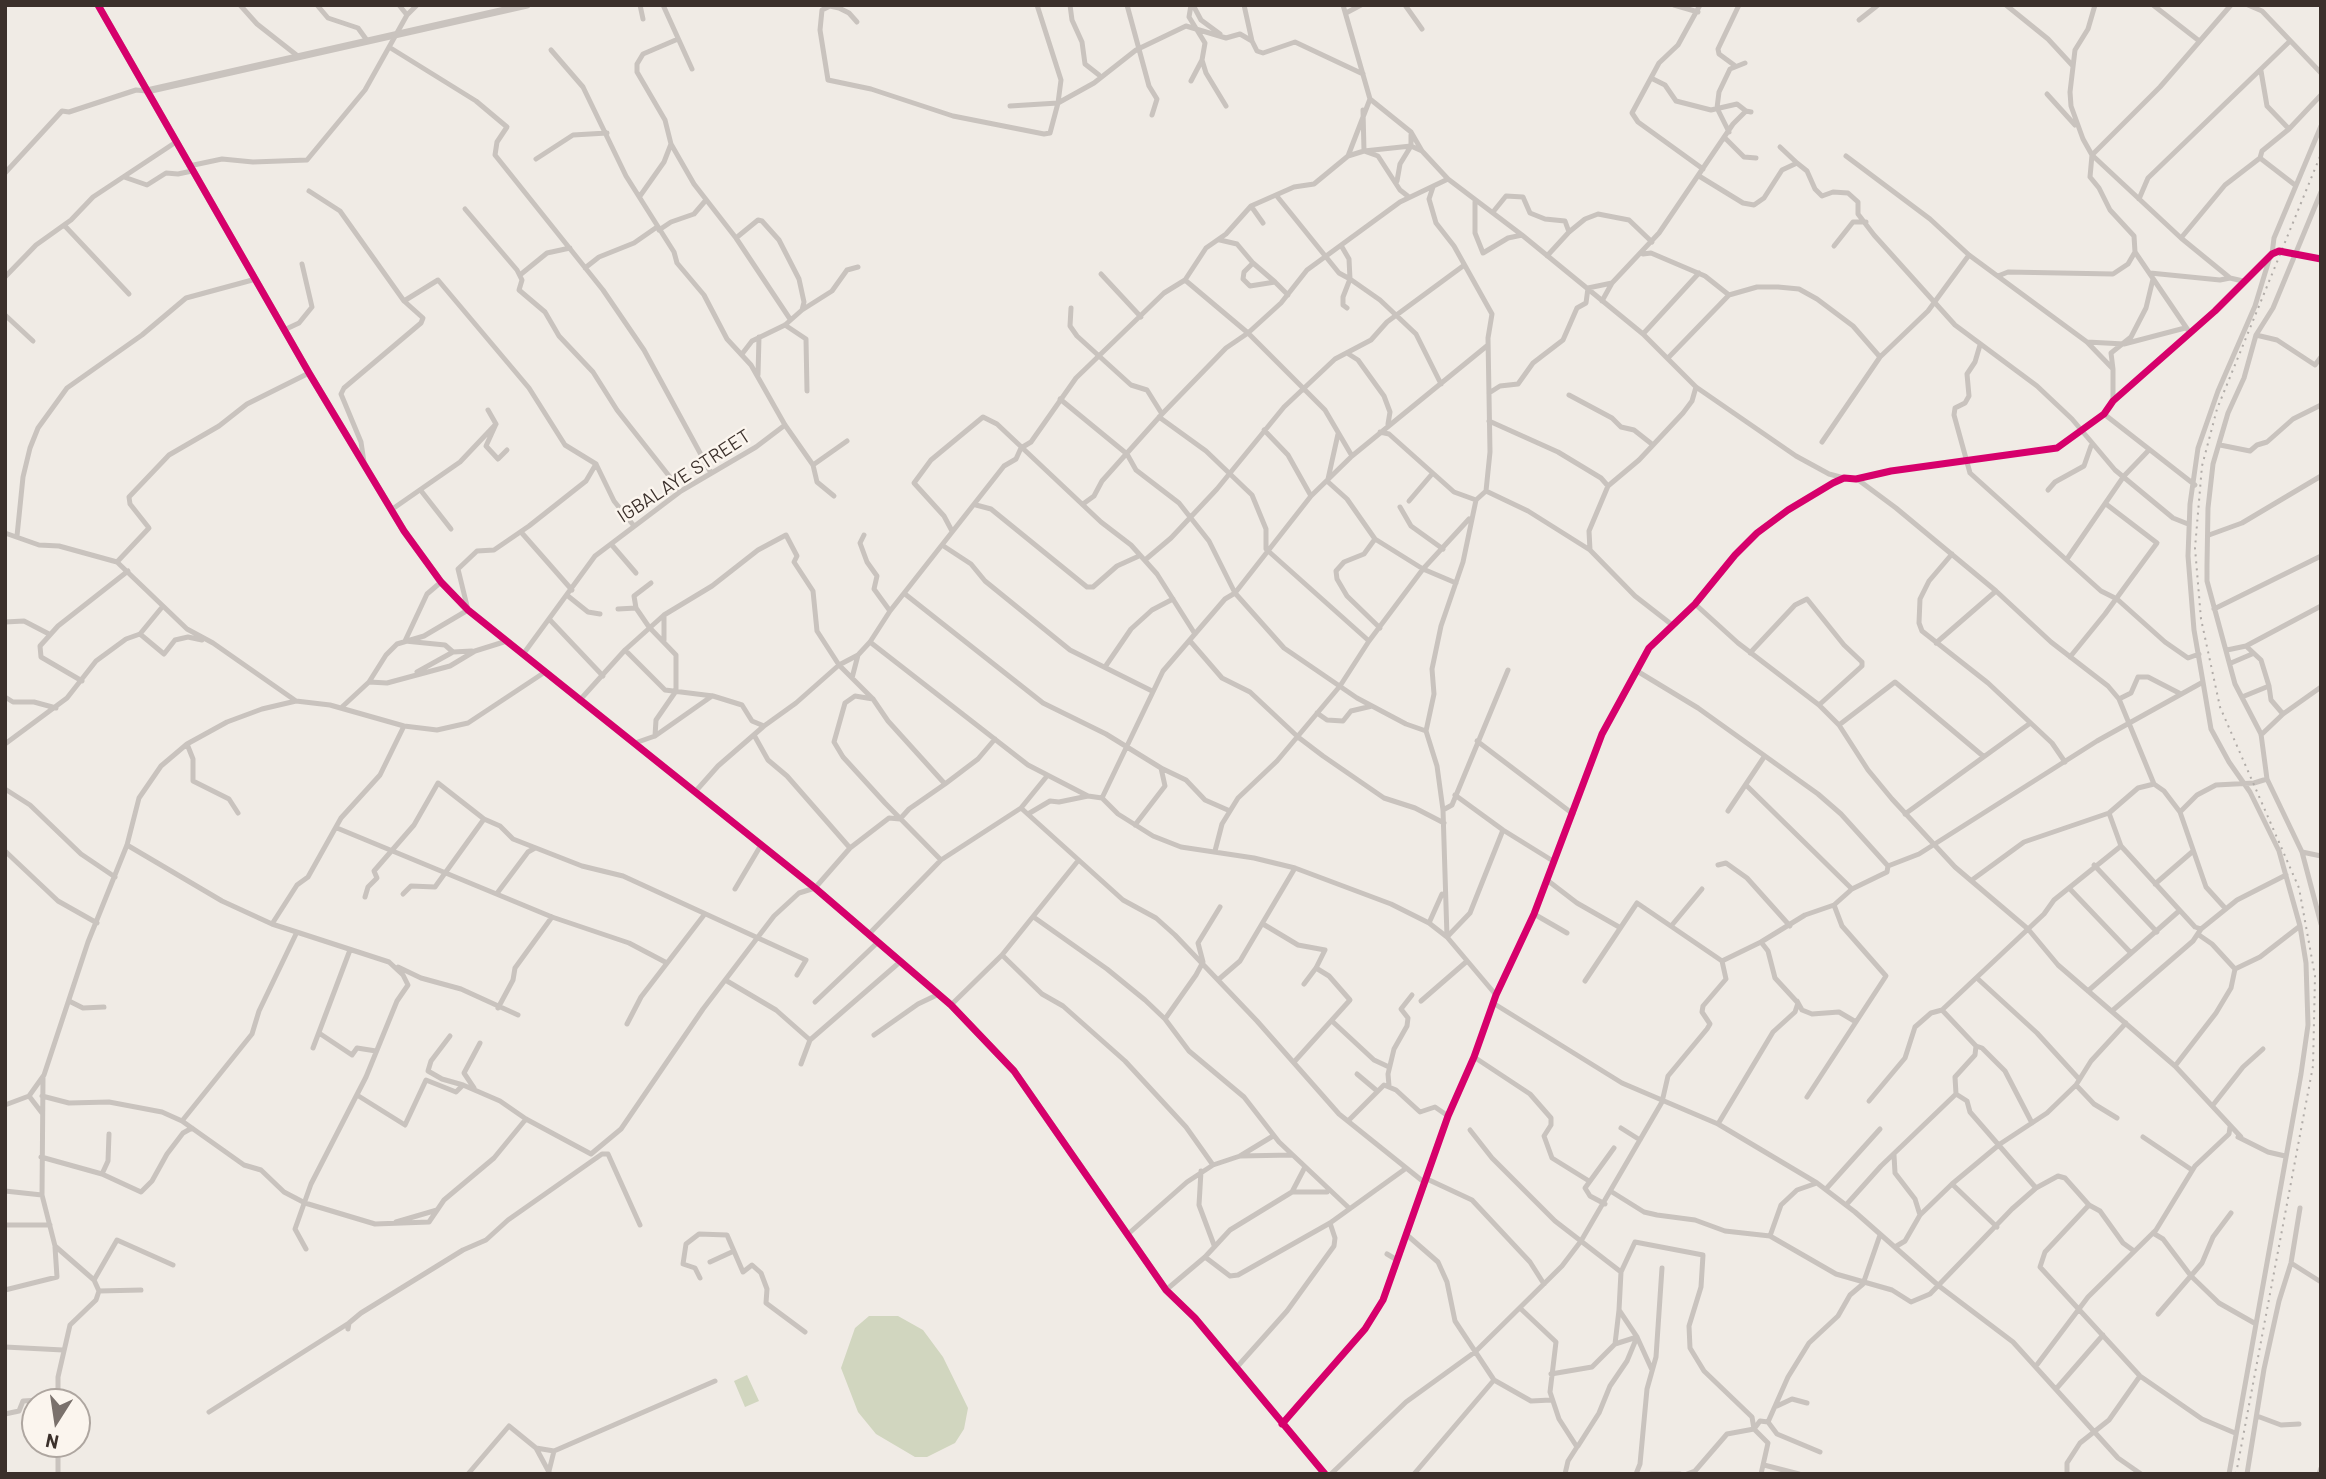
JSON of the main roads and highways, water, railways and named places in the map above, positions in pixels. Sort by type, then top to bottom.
[{"type":"railway","points":[[2236,1474],[2313,1066],[2315,976],[2299,888],[2220,707],[2201,619],[2195,548],[2202,466],[2217,409],[2321,154]]}]
